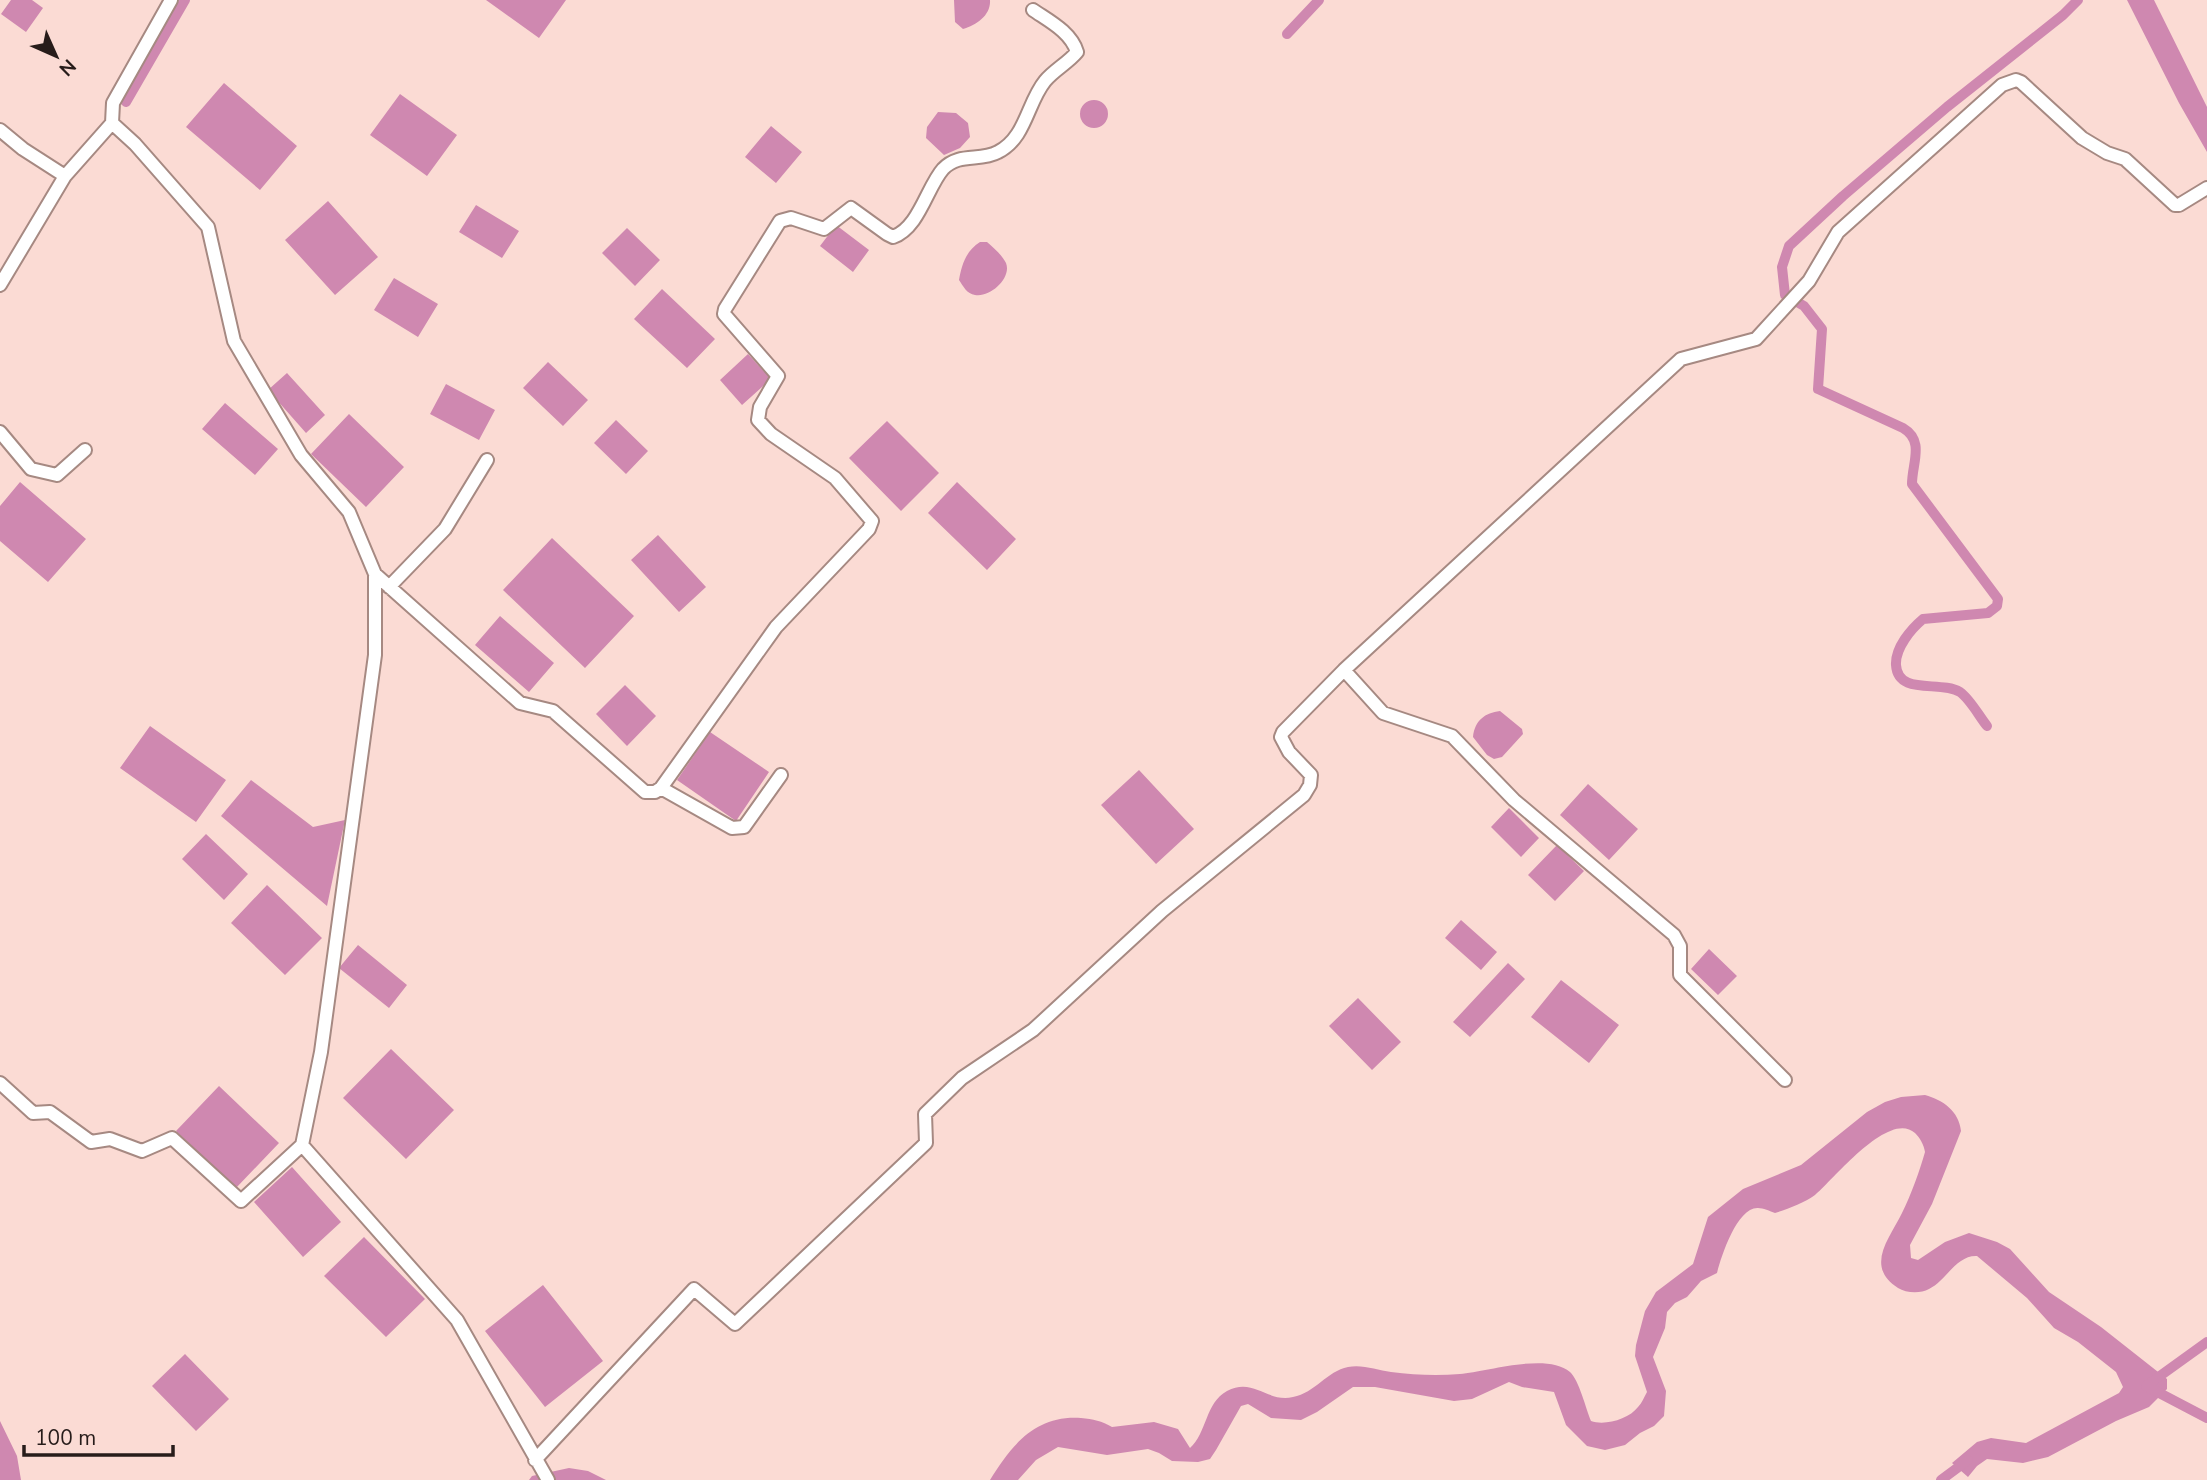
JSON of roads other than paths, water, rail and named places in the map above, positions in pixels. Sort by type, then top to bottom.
[{"type":"street","points":[[0,285],[65,176],[111,123],[114,103],[171,0]]},
{"type":"street","points":[[375,574],[520,703],[554,711],[645,792],[655,792],[661,788],[776,627],[869,529],[872,520],[835,478],[771,434],[758,420],[760,407],[778,376],[724,314],[725,309],[780,221],[791,218],[824,229],[851,208],[887,234],[893,237],[899,235],[917,214],[943,169],[957,159],[997,153],[1011,142],[1023,125],[1044,82],[1077,52],[1059,27],[1033,10]]},
{"type":"street","points":[[535,1460],[694,1289],[735,1324],[926,1143],[925,1114],[962,1077],[1033,1030],[1162,911],[1304,795],[1310,785],[1311,775],[1290,752],[1281,737],[1283,732],[1344,670],[1681,359],[1756,339],[1808,281],[1838,232],[1994,90],[2016,80],[2021,82],[2082,138],[2107,153],[2124,159],[2175,205],[2207,188]]},
{"type":"street","points":[[0,1083],[33,1113],[50,1112],[91,1142],[110,1139],[142,1151],[172,1138],[241,1201],[302,1145],[325,1026],[375,654],[375,574],[349,512],[301,455],[234,341],[208,227],[135,144],[111,123]]},
{"type":"street","points":[[0,130],[23,149],[65,176]]},
{"type":"street","points":[[0,432],[31,469],[57,475],[86,450]]},
{"type":"street","points":[[389,587],[445,528],[487,460]]},
{"type":"street","points":[[1344,670],[1383,713],[1452,736],[1514,800],[1674,935],[1679,946],[1680,975],[1786,1080]]},
{"type":"street","points":[[661,788],[732,828],[744,827],[781,775]]},
{"type":"street","points":[[302,1145],[457,1320],[548,1480]]},
{"type":"waterway","points":[[126,102],[185,0]]},
{"type":"waterway","points":[[1287,34],[1319,0]]},
{"type":"waterway","points":[[1987,726],[1960,692],[1904,681],[1899,675],[1896,659],[1905,639],[1923,619],[1988,613],[1997,606],[1998,599],[1912,484],[1916,446],[1910,433],[1818,389],[1822,329],[1804,306],[1785,295],[1782,267],[1789,246],[1843,196],[2078,0]]},
{"type":"waterway","points":[[2207,1342],[2146,1386],[2207,1418]]},
{"type":"waterway","points":[[1941,1480],[1968,1460]]}]
